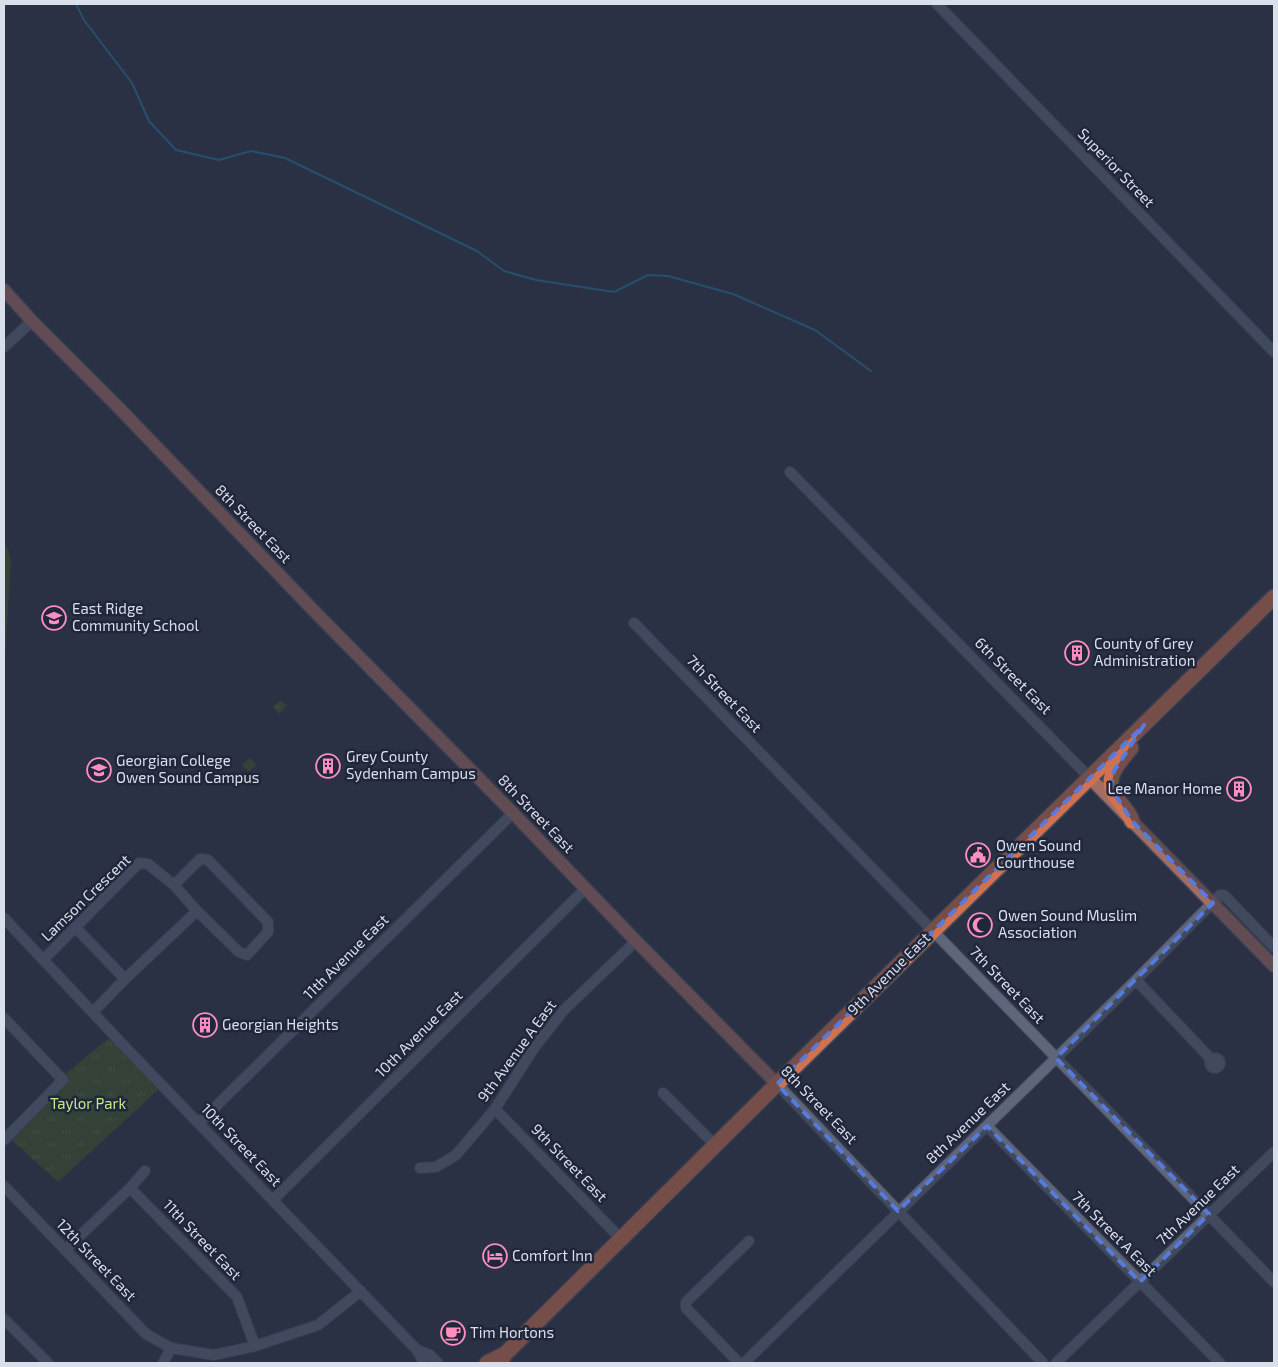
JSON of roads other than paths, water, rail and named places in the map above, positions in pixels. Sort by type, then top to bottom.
[{"type":"highway","name":"9th Avenue East","points":[[487,1363],[503,1358],[715,1145],[1274,597]]},
{"type":"highway","points":[[1132,821],[1131,815],[1114,796],[1111,780],[1114,771],[1144,725]]},
{"type":"main road","name":"8th Street East","points":[[4,290],[317,614],[513,812],[636,941],[777,1084]]},
{"type":"main road","name":"6th Street East","points":[[1089,778],[1274,966]]},
{"type":"street","name":"Superior Street","points":[[937,4],[1274,352]]},
{"type":"street","points":[[4,347],[32,321]]},
{"type":"street","name":"6th Street East","points":[[790,472],[1089,778]]},
{"type":"street","name":"7th Street East","points":[[634,623],[1274,1282]]},
{"type":"street","name":"11th Avenue East","points":[[199,1123],[513,812]]},
{"type":"street","name":"Lamson Crescent","points":[[43,960],[139,863],[148,864],[174,886],[239,952],[247,955],[268,932],[268,922],[208,860],[200,859],[174,886]]},
{"type":"street","name":"10th Avenue East","points":[[273,1200],[586,888]]},
{"type":"street","points":[[1213,903],[1220,896],[1224,895],[1274,947]]},
{"type":"street","name":"8th Avenue East","points":[[744,1363],[1213,903]]},
{"type":"street","points":[[93,1012],[125,978],[197,911]]},
{"type":"street","name":"10th Street East","points":[[4,918],[418,1350],[424,1363]]},
{"type":"street","points":[[74,927],[125,978]]},
{"type":"street","name":"9th Avenue A East","points":[[420,1168],[436,1167],[456,1155],[495,1108],[534,1048],[564,1010],[636,941]]},
{"type":"street","points":[[1136,980],[1211,1059]]},
{"type":"street","points":[[4,1018],[63,1080],[4,1140]]},
{"type":"street","name":"8th Street East","points":[[777,1084],[1043,1363]]},
{"type":"street","points":[[663,1093],[715,1145]]},
{"type":"street","name":"9th Street East","points":[[495,1108],[621,1239]]},
{"type":"street","name":"7th Street A East","points":[[986,1126],[1220,1363]]},
{"type":"street","name":"7th Avenue East","points":[[1056,1363],[1274,1152]]},
{"type":"street","points":[[65,1250],[130,1188],[145,1171]]},
{"type":"street","name":"12th Street East","points":[[4,1186],[146,1334],[171,1348]]},
{"type":"street","name":"11th Street East","points":[[130,1188],[237,1297],[255,1346]]},
{"type":"street","points":[[739,1363],[686,1308],[686,1302],[749,1241]]},
{"type":"street","points":[[163,1363],[171,1348],[214,1355],[255,1346],[318,1325],[361,1291]]},
{"type":"street","points":[[4,1319],[48,1363]]},
{"type":"street","name":"10th Street East","points":[[418,1350],[430,1355],[438,1363]]},
{"type":"waterway","points":[[76,4],[84,20],[132,83],[149,121],[176,150],[219,160],[251,151],[285,158],[477,251],[504,271],[536,280],[614,292],[648,275],[668,276],[733,294],[815,330],[871,371]]},
{"type":"place","name":"East Ridge Community School","points":[[54,618]]},
{"type":"place","name":"County of Grey Administration","points":[[1077,653]]},
{"type":"place","name":"Grey County Sydenham Campus","points":[[328,766]]},
{"type":"place","name":"Georgian College Owen Sound Campus","points":[[99,770]]},
{"type":"place","name":"Lee Manor Home","points":[[1239,789]]},
{"type":"place","name":"Owen Sound Courthouse","points":[[978,855]]},
{"type":"place","name":"Owen Sound Muslim Association","points":[[980,925]]},
{"type":"place","name":"Georgian Heights","points":[[205,1025]]},
{"type":"place","name":"Comfort Inn","points":[[495,1256]]},
{"type":"place","name":"Tim Hortons","points":[[453,1333]]},
{"type":"park label","name":"Taylor Park","points":[[88,1104]]}]
